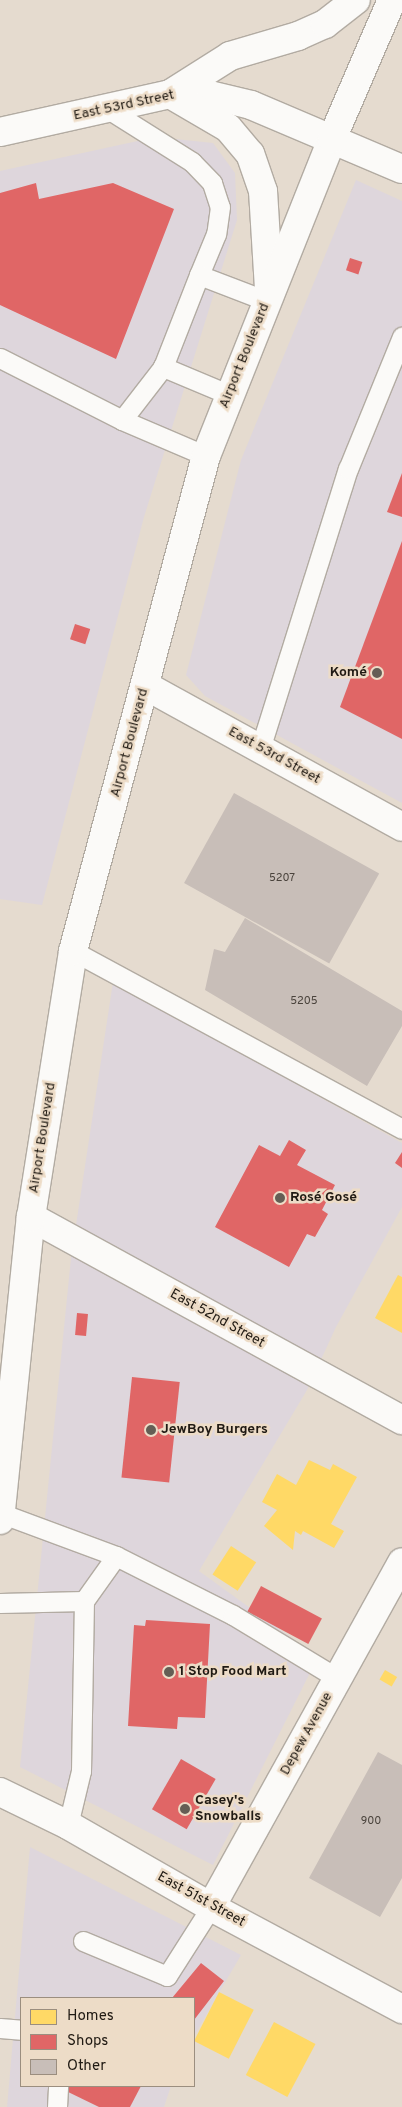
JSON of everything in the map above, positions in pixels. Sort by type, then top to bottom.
[{"type":"main road","points":[[268,298],[263,191],[250,154],[228,128],[170,94],[230,56],[298,36],[325,24],[356,0]]},
{"type":"main road","name":"Airport Boulevard","points":[[0,1520],[31,1217],[73,951],[146,686],[206,456],[332,139],[392,0]]},
{"type":"main road","name":"East 53rd Street","points":[[0,132],[170,94],[210,95],[251,105],[402,169]]},
{"type":"main road","name":"East 53rd Street","points":[[146,686],[402,827]]},
{"type":"main road","name":"East 52nd Street","points":[[31,1217],[402,1420]]},
{"type":"main road","name":"Depew Avenue","points":[[211,1907],[402,1562]]},
{"type":"main road","name":"East 51st Street","points":[[0,1792],[68,1825],[211,1907],[402,2009]]},
{"type":"lane","points":[[108,109],[192,162],[212,183],[220,206],[216,234],[164,367],[122,420]]},
{"type":"lane","points":[[199,275],[268,298]]},
{"type":"lane","points":[[260,749],[348,469],[402,337]]},
{"type":"lane","points":[[0,358],[122,420],[206,456]]},
{"type":"lane","points":[[164,367],[230,394]]},
{"type":"lane","points":[[73,951],[402,1129]]},
{"type":"lane","points":[[0,1513],[116,1556],[233,1615],[338,1678]]},
{"type":"lane","points":[[68,1825],[82,1771],[84,1602],[116,1556]]},
{"type":"lane","points":[[0,1602],[84,1602]]},
{"type":"lane","points":[[84,1941],[167,1976],[211,1907]]},
{"type":"lane","points":[[0,2028],[20,2030]]},
{"type":"lane","points":[[56,2107],[58,2087]]},
{"type":"shaded area","points":[[156,137],[213,143],[235,173],[237,220],[144,517],[42,905],[0,899],[0,171]]},
{"type":"shaded area","points":[[356,180],[402,201],[402,803],[205,696],[186,675],[241,460]]},
{"type":"shaded area","points":[[113,982],[402,1143],[402,1207],[336,1327],[307,1390],[199,1571],[318,1657],[213,1865],[20,1767],[71,1258]]},
{"type":"shaded area","points":[[30,1847],[241,1955],[195,2034],[195,1997],[20,1997],[20,2087],[171,2087],[164,2107],[7,2107]]},
{"type":"building: Homes","points":[[398,1275],[402,1277],[402,1333],[375,1318]]},
{"type":"building: Homes","points":[[309,1460],[330,1470],[333,1464],[357,1477],[331,1524],[344,1531],[334,1548],[303,1531],[301,1535],[295,1531],[293,1550],[264,1526],[277,1510],[262,1502],[277,1474],[296,1485]]},
{"type":"building: Homes","points":[[231,1546],[256,1562],[238,1591],[212,1575]]},
{"type":"building: Homes","points":[[385,1670],[397,1677],[392,1687],[380,1680]]},
{"type":"building: Homes","points":[[219,1992],[254,2010],[229,2059],[195,2041]]},
{"type":"building: Homes","points":[[274,2022],[315,2044],[287,2097],[246,2075]]},
{"type":"building: Shops","points":[[36,183],[39,199],[113,183],[174,209],[116,359],[0,305],[0,193]]},
{"type":"building: Shops","points":[[350,258],[362,262],[358,274],[346,270]]},
{"type":"building: Shops","points":[[402,473],[402,517],[387,512]]},
{"type":"building: Shops","name":"Komé","points":[[402,541],[402,739],[340,707]]},
{"type":"building: Shops","points":[[75,624],[90,629],[85,644],[70,639]]},
{"type":"building: Shops","name":"Rosé Gosé","points":[[289,1140],[306,1150],[297,1165],[335,1185],[322,1210],[328,1214],[315,1237],[307,1234],[289,1267],[215,1227],[259,1145],[280,1156]]},
{"type":"building: Shops","points":[[402,1152],[402,1168],[395,1163]]},
{"type":"building: Shops","points":[[77,1313],[88,1314],[86,1336],[75,1335]]},
{"type":"building: Shops","name":"JewBoy Burgers","points":[[132,1377],[180,1382],[169,1482],[121,1477]]},
{"type":"building: Shops","points":[[261,1586],[322,1618],[308,1644],[247,1612]]},
{"type":"building: Shops","name":"1 Stop Food Mart","points":[[146,1620],[210,1624],[205,1718],[178,1717],[177,1729],[128,1726],[134,1625],[145,1626]]},
{"type":"building: Shops","points":[[181,1759],[216,1779],[187,1829],[152,1809]]},
{"type":"building: Shops","points":[[201,1963],[224,1981],[195,2019],[195,1997],[173,1997]]},
{"type":"building: Shops","points":[[66,2087],[140,2087],[130,2107],[99,2107],[64,2090]]},
{"type":"building: Other","points":[[234,793],[379,873],[329,964],[184,883]]},
{"type":"building: Other","points":[[245,918],[402,1011],[402,1026],[367,1086],[205,990],[214,949],[225,952]]},
{"type":"building: Other","points":[[378,1752],[402,1765],[402,1878],[380,1917],[309,1878]]},
{"type":"place","name":"Komé","points":[[377,673]]},
{"type":"place","name":"Rosé Gosé","points":[[280,1198]]},
{"type":"place","name":"JewBoy Burgers","points":[[151,1430]]},
{"type":"place","name":"1 Stop Food Mart","points":[[169,1672]]},
{"type":"place","name":"Casey's Snowballs","points":[[185,1809]]}]
